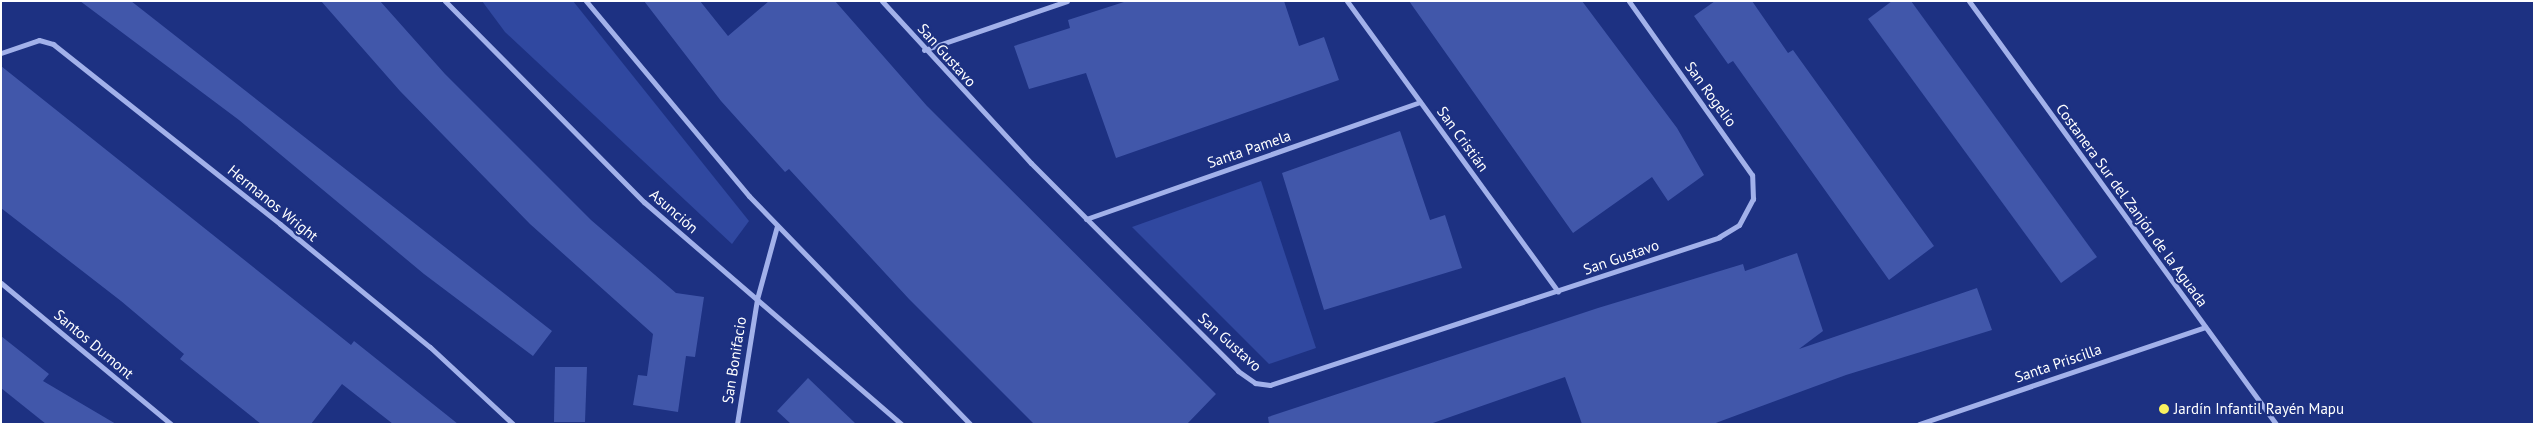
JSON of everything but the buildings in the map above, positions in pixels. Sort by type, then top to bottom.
[{"type":"street","name":"Asunción","points":[[445,1],[603,163],[901,424]]},
{"type":"street","points":[[586,1],[777,226],[970,424]]},
{"type":"street","name":"San Gustavo","points":[[882,1],[924,50],[1086,219],[1238,371],[1262,385],[1291,381],[1729,232],[1751,208]]},
{"type":"street","points":[[924,50],[1067,1]]},
{"type":"street","name":"San Cristián","points":[[1347,1],[1558,291]]},
{"type":"street","name":"San Rogelio","points":[[1629,1],[1744,161],[1754,186],[1751,208]]},
{"type":"street","name":"Costanera Sur del Zanjón de la Aguada","points":[[1969,1],[2276,424]]},
{"type":"street","name":"Hermanos Wright","points":[[1,53],[39,40],[53,44],[280,224],[430,347],[513,424]]},
{"type":"street","name":"Santa Pamela","points":[[1086,219],[1420,102]]},
{"type":"street","name":"San Bonifacio","points":[[736,424],[757,299],[777,226]]},
{"type":"street","name":"Santos Dumont","points":[[1,283],[171,424]]},
{"type":"street","name":"Santa Priscilla","points":[[1919,424],[2205,327]]},
{"type":"shaded area","points":[[482,1],[573,1],[749,221],[732,244],[505,32]]},
{"type":"shaded area","points":[[1261,181],[1316,348],[1269,364],[1132,227]]},
{"type":"place","name":"Jardín Infantil Rayén Mapu","points":[[2164,409]]}]
